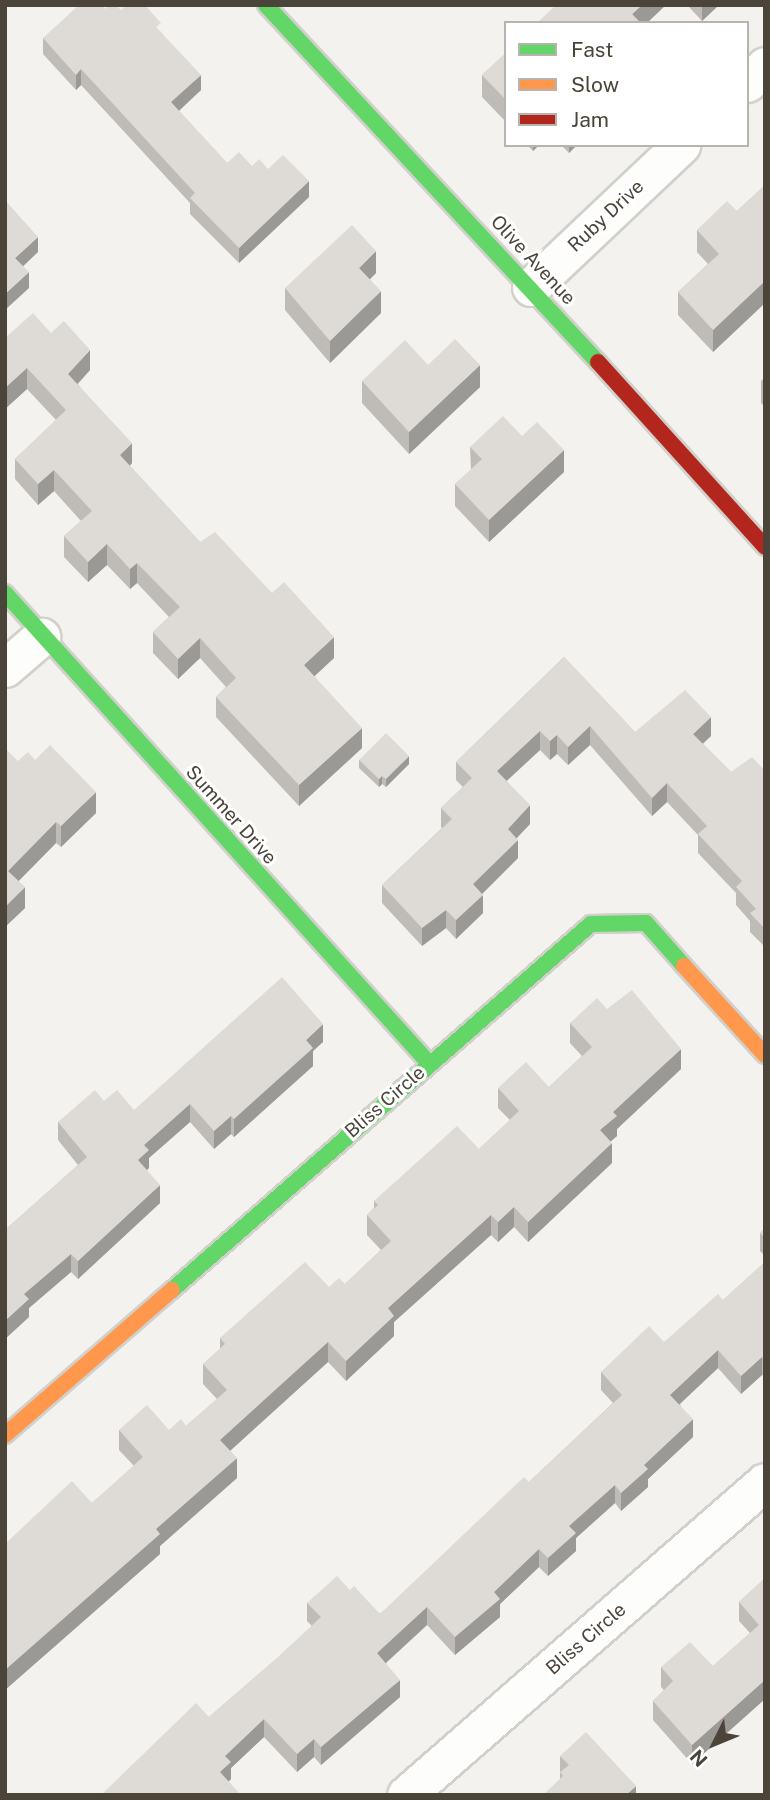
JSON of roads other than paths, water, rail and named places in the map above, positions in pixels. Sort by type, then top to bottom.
[{"type":"street","name":"Olive Avenue","points":[[266,5],[531,287],[765,547]]},
{"type":"street","points":[[749,81],[765,66]]},
{"type":"street","name":"Ruby Drive","points":[[531,287],[679,147]]},
{"type":"street","name":"Summer Drive","points":[[5,593],[41,637],[429,1063]]},
{"type":"street","points":[[5,668],[41,637]]},
{"type":"street","name":"Bliss Circle","points":[[5,1435],[591,924],[646,923],[765,1055]]},
{"type":"street","name":"Bliss Circle","points":[[406,1795],[765,1482]]}]
